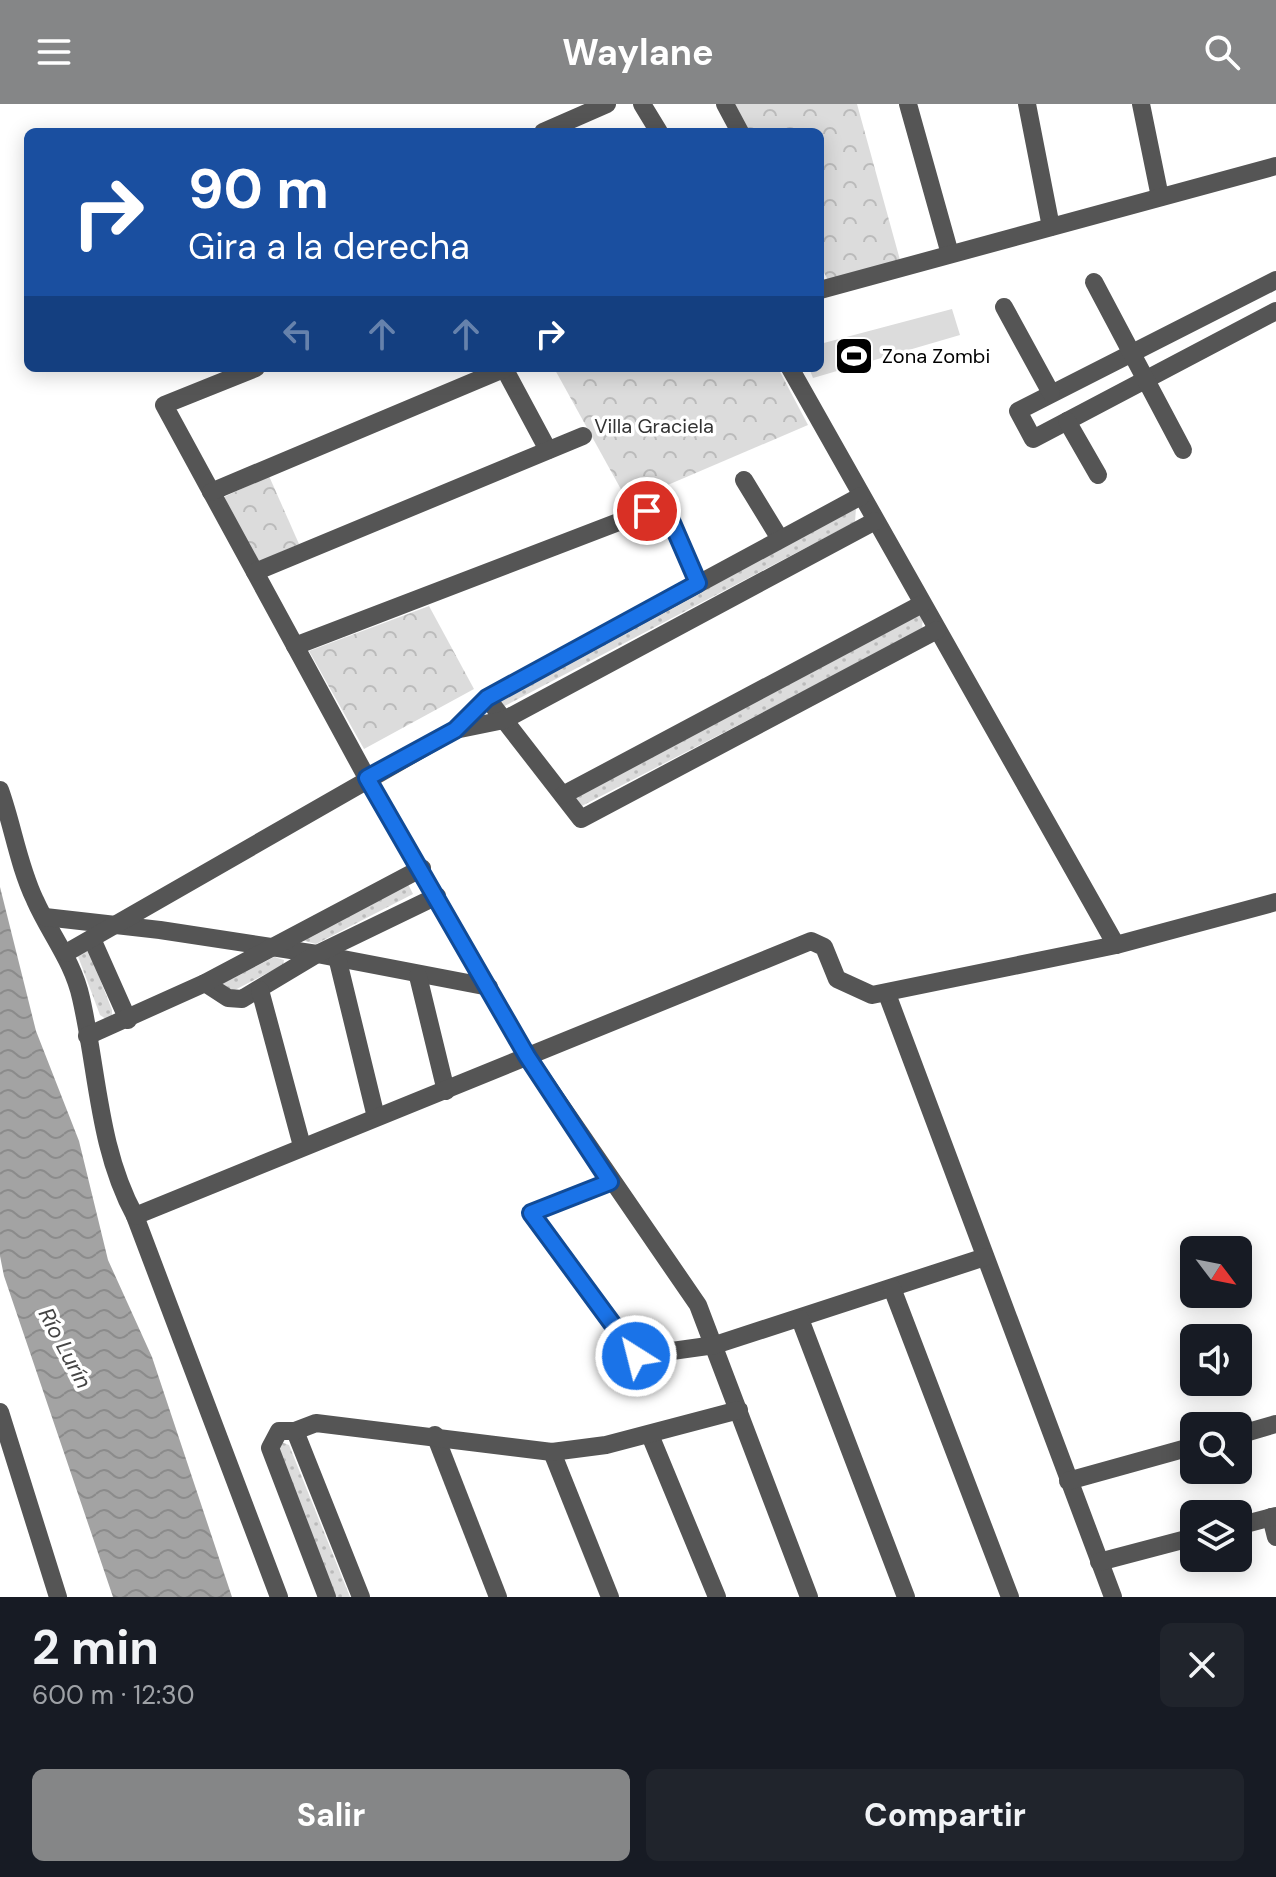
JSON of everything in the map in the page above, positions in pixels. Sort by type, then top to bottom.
[{"type":"street","points":[[552,128],[607,104]]},
{"type":"street","points":[[642,104],[657,128]]},
{"type":"street","points":[[725,104],[738,128]]},
{"type":"street","points":[[908,104],[950,254]]},
{"type":"street","points":[[1027,104],[1051,227]]},
{"type":"street","points":[[1141,104],[1160,197]]},
{"type":"street","points":[[824,286],[1276,166]]},
{"type":"street","points":[[1276,280],[1018,411],[1033,439],[1276,311]]},
{"type":"street","points":[[1094,282],[1134,351],[1183,450]]},
{"type":"street","points":[[1004,307],[1051,393]]},
{"type":"street","points":[[246,372],[164,405],[367,778],[422,868],[527,1056],[610,1182],[698,1305],[809,1597]]},
{"type":"street","points":[[211,492],[496,372]]},
{"type":"street","points":[[507,372],[548,450]]},
{"type":"street","points":[[792,372],[1116,945]]},
{"type":"street","points":[[1067,421],[1098,475]]},
{"type":"street","points":[[255,572],[583,436]]},
{"type":"street","points":[[744,480],[780,539]]},
{"type":"street","points":[[66,953],[455,730],[487,698],[861,496]]},
{"type":"street","points":[[295,646],[647,511],[660,509],[669,516],[698,583]]},
{"type":"street","points":[[455,730],[504,720],[875,521]]},
{"type":"street","points":[[563,795],[922,604]]},
{"type":"street","points":[[487,698],[581,819],[937,630]]},
{"type":"street","points":[[0,790],[20,864],[66,953],[81,997],[91,1067],[117,1184],[135,1216],[279,1597]]},
{"type":"street","points":[[87,1036],[205,983],[422,868]]},
{"type":"street","points":[[205,983],[235,1000],[260,990],[317,954],[437,896]]},
{"type":"street","points":[[135,1216],[811,941],[824,947],[837,979],[847,986],[872,995],[887,994],[1116,945],[1276,902]]},
{"type":"street","points":[[45,917],[337,957],[418,976],[489,987]]},
{"type":"street","points":[[92,939],[128,1020]]},
{"type":"street","points":[[337,957],[376,1117]]},
{"type":"street","points":[[418,976],[446,1091]]},
{"type":"street","points":[[260,990],[302,1146]]},
{"type":"street","points":[[887,994],[1113,1597]]},
{"type":"street","points":[[610,1182],[531,1213],[636,1356],[715,1345],[985,1257]]},
{"type":"street","points":[[892,1288],[1010,1597]]},
{"type":"street","points":[[800,1319],[906,1597]]},
{"type":"street","points":[[327,1597],[270,1448],[279,1431],[295,1431],[316,1423],[435,1435],[552,1452],[650,1435],[739,1410]]},
{"type":"street","points":[[0,1412],[58,1597]]},
{"type":"street","points":[[1252,1431],[1276,1424]]},
{"type":"street","points":[[295,1431],[361,1597]]},
{"type":"street","points":[[435,1435],[498,1597]]},
{"type":"street","points":[[650,1435],[717,1597]]},
{"type":"street","points":[[1068,1481],[1180,1450]]},
{"type":"street","points":[[552,1452],[610,1597]]},
{"type":"street","points":[[1252,1522],[1273,1516],[1276,1537]]},
{"type":"street","points":[[1099,1562],[1180,1541]]},
{"type":"green space","points":[[732,104],[857,104],[900,260],[828,280],[824,272],[824,128],[746,128]]},
{"type":"green space","name":"Zona Zombi","points":[[952,309],[960,335],[813,378],[811,372],[824,372],[824,343]]},
{"type":"green space","name":"Villa Graciela","points":[[556,372],[780,372],[808,425],[628,502]]},
{"type":"green space","points":[[269,476],[299,544],[254,564],[224,497]]},
{"type":"green space","points":[[856,508],[855,522],[499,709],[494,697]]},
{"type":"green space","points":[[429,606],[474,689],[364,749],[309,651]]},
{"type":"green space","points":[[916,615],[923,615],[922,630],[576,809],[568,799]]},
{"type":"green space","points":[[407,882],[413,894],[316,944],[297,939]]},
{"type":"green space","points":[[87,946],[112,1010],[112,1016],[106,1019],[100,1015],[76,951]]},
{"type":"green space","points":[[274,957],[284,960],[283,965],[227,994],[222,984]]},
{"type":"green space","points":[[281,1442],[289,1445],[350,1597],[333,1597],[276,1446]]},
{"type":"water","name":"Río Lurín","points":[[0,887],[36,1031],[79,1141],[108,1260],[152,1357],[232,1597],[113,1597],[4,1276],[0,1256]]},
{"type":"place","name":"Zona Zombi","points":[[854,356]]},
{"type":"route","points":[[636,1356],[531,1213],[610,1182],[527,1056],[422,868],[367,778],[455,730],[487,698],[698,583],[669,516],[660,509],[647,511]]}]
